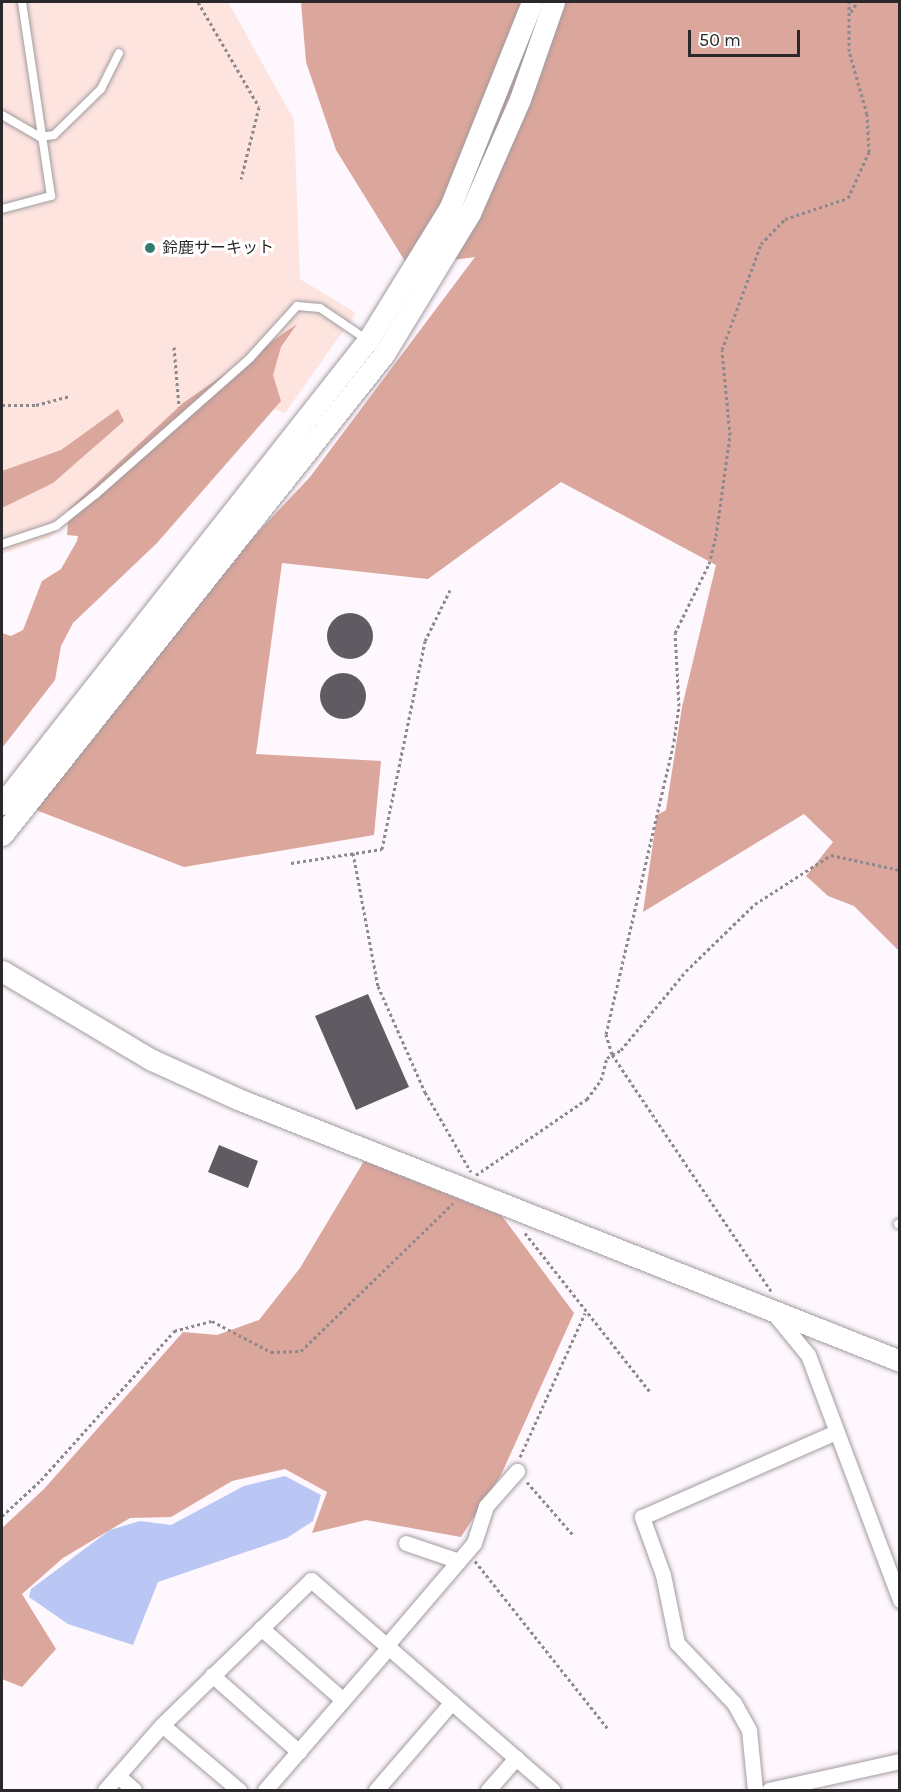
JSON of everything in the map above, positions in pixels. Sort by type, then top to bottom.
[{"type":"street","points":[[2,804],[368,340],[450,207],[478,149],[532,2]]},
{"type":"street","points":[[2,835],[384,354],[470,213],[520,99],[554,2]]},
{"type":"street","points":[[2,971],[152,1060],[470,1184],[506,1206],[774,1305],[900,1361]]},
{"type":"street","points":[[774,1305],[808,1355],[900,1600]]},
{"type":"street","points":[[755,1791],[749,1730],[734,1704],[677,1643],[663,1575],[642,1517],[836,1432]]},
{"type":"street","points":[[266,1791],[388,1647],[461,1555],[474,1544],[486,1506],[517,1471]]},
{"type":"street","points":[[406,1543],[461,1555]]},
{"type":"street","points":[[105,1791],[162,1725],[311,1580],[553,1791]]},
{"type":"street","points":[[261,1628],[343,1700]]},
{"type":"street","points":[[212,1675],[299,1752]]},
{"type":"street","points":[[376,1791],[452,1702]]},
{"type":"street","points":[[162,1725],[239,1791]]},
{"type":"street","points":[[488,1791],[516,1758]]},
{"type":"street","points":[[769,1791],[900,1761]]},
{"type":"street","points":[[118,1776],[134,1791]]},
{"type":"lane","points":[[2,208],[51,196],[40,137],[22,2]]},
{"type":"lane","points":[[2,115],[40,137],[54,135],[89,104],[119,53]]},
{"type":"lane","points":[[2,544],[56,526],[250,358],[297,306],[321,308],[368,340]]},
{"type":"path","points":[[198,2],[259,107],[241,179]]},
{"type":"path","points":[[774,1305],[612,1054],[606,1034],[628,957],[680,706],[675,633],[709,564],[724,486],[730,435],[722,350],[744,280],[771,230],[785,219],[848,198],[855,189],[870,134],[849,51],[849,2]]},
{"type":"path","points":[[850,14],[857,2]]},
{"type":"path","points":[[174,347],[180,420]]},
{"type":"path","points":[[2,405],[36,405],[70,396]]},
{"type":"path","points":[[291,863],[382,849],[425,641],[450,590]]},
{"type":"path","points":[[353,854],[378,986],[425,1092],[470,1184]]},
{"type":"path","points":[[2,1516],[41,1480],[174,1331],[212,1321],[271,1352],[301,1351],[470,1184],[578,1107],[602,1080],[612,1054],[755,903],[831,855],[900,870]]},
{"type":"path","points":[[506,1206],[585,1314],[650,1392]]},
{"type":"path","points":[[573,1535],[517,1471],[585,1314]]},
{"type":"path","points":[[461,1555],[608,1729]]},
{"type":"shaded area","name":"鈴鹿サーキット","points":[[2,2],[228,2],[294,120],[300,279],[356,313],[285,413],[232,392],[50,537],[2,554]]},
{"type":"shaded area","points":[[301,2],[899,2],[899,951],[854,906],[828,896],[806,876],[833,842],[804,814],[643,912],[657,815],[666,810],[682,707],[716,565],[561,482],[428,579],[282,563],[256,754],[381,761],[374,835],[184,867],[28,807],[227,565],[310,477],[475,257],[408,266],[336,150],[306,62]]},
{"type":"shaded area","points":[[297,324],[281,347],[273,375],[281,401],[157,543],[73,623],[61,646],[55,680],[2,748],[2,633],[11,636],[23,630],[42,581],[61,569],[77,541],[78,536],[67,535],[69,509],[183,403]]},
{"type":"shaded area","points":[[118,409],[124,421],[53,483],[2,508],[2,471],[61,450]]},
{"type":"shaded area","points":[[364,1161],[502,1216],[574,1313],[501,1475],[461,1537],[366,1520],[312,1533],[327,1492],[285,1469],[232,1481],[171,1517],[130,1518],[63,1558],[22,1594],[56,1649],[22,1687],[2,1679],[2,1528],[44,1489],[183,1332],[217,1335],[259,1320],[300,1268]]},
{"type":"water","points":[[285,1476],[321,1495],[313,1521],[287,1538],[158,1582],[133,1645],[68,1624],[29,1597],[31,1589],[110,1530],[140,1521],[171,1525],[244,1486]]},
{"type":"building","points":[[350,613],[359,614],[367,619],[372,627],[372,645],[367,653],[359,658],[350,659],[341,658],[333,653],[328,645],[327,636],[328,627],[333,619],[341,614]]},
{"type":"building","points":[[343,673],[352,674],[359,680],[365,687],[365,705],[359,712],[352,718],[343,719],[334,718],[327,712],[321,705],[320,696],[321,687],[327,680],[334,674]]},
{"type":"building","points":[[368,994],[409,1087],[356,1110],[315,1016]]},
{"type":"building","points":[[219,1145],[258,1161],[248,1188],[208,1172]]},
{"type":"place","name":"鈴鹿サーキット","points":[[150,248]]}]
